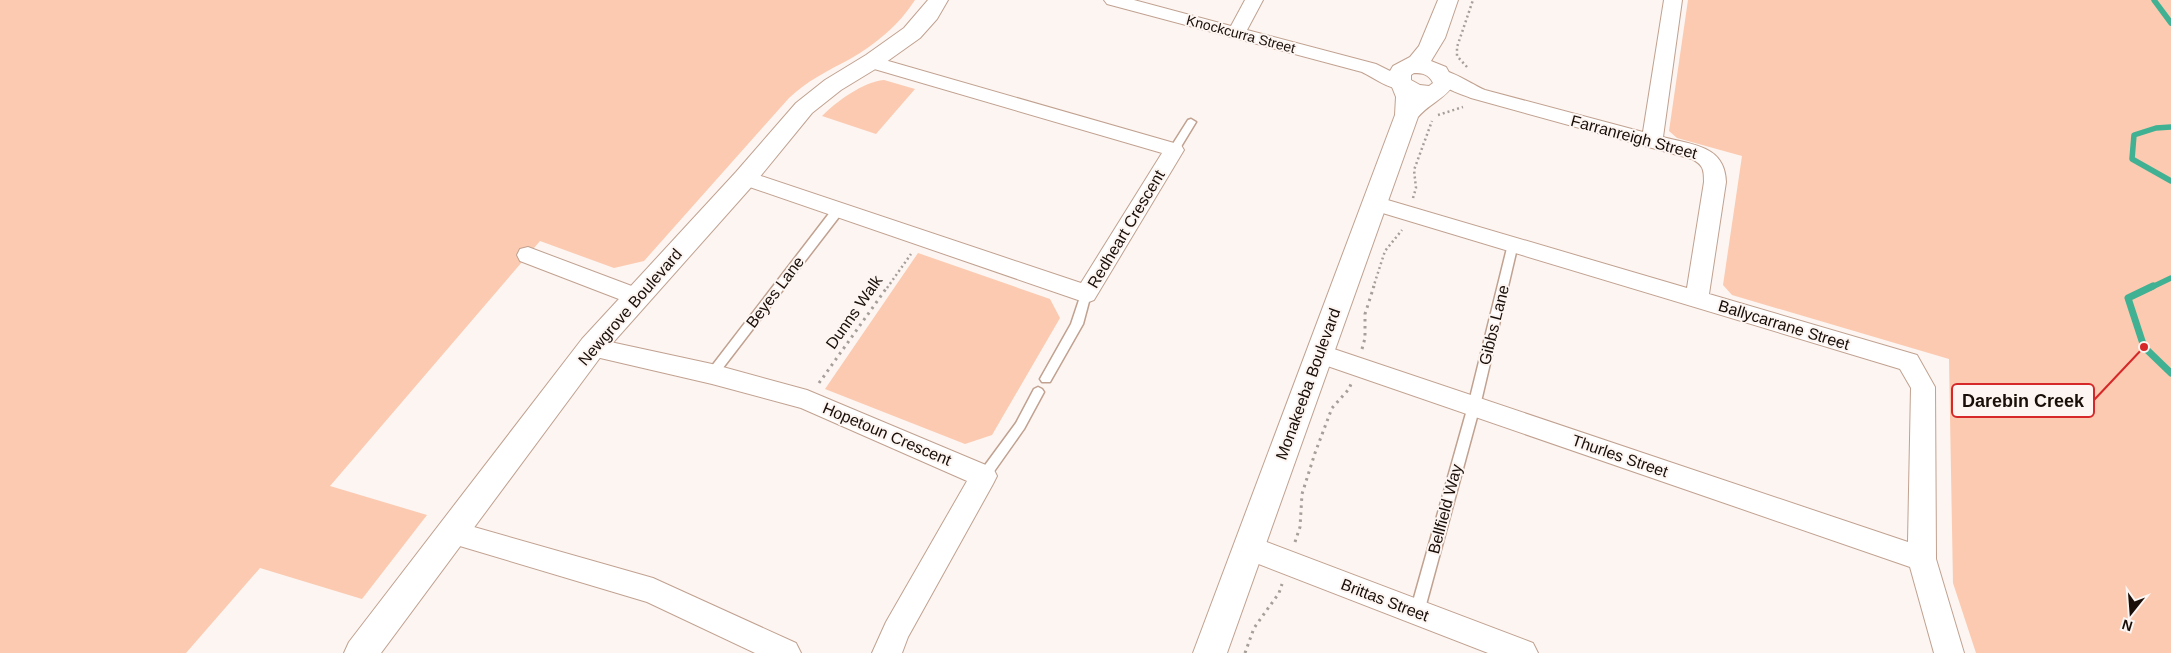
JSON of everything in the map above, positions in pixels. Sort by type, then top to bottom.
[{"type":"street","name":"Newgrove Boulevard","points":[[361,653],[592,347],[744,178],[804,108],[833,85],[871,62],[912,33],[929,14],[938,0]]},
{"type":"street","name":"Knockcurra Street","points":[[1113,0],[1369,68],[1407,76]]},
{"type":"street","points":[[1236,33],[1254,0]]},
{"type":"street","points":[[1407,76],[1432,44],[1448,0]]},
{"type":"street","points":[[1652,141],[1673,0]]},
{"type":"street","points":[[1432,44],[1437,83]]},
{"type":"street","name":"Redheart Crescent","points":[[744,178],[1086,294],[1174,150],[871,62]]},
{"type":"street","points":[[1407,76],[1423,66],[1437,83]]},
{"type":"street","name":"Monakeeba Boulevard","points":[[1407,76],[1407,115]]},
{"type":"street","name":"Farranreigh Street","points":[[1437,83],[1699,154],[1711,159],[1715,166],[1715,182],[1697,298]]},
{"type":"street","name":"Monakeeba Boulevard","points":[[1210,653],[1407,115],[1437,83]]},
{"type":"street","name":"Ballycarrane Street","points":[[1374,203],[1908,362],[1923,387],[1922,559],[1949,653]]},
{"type":"street","points":[[528,255],[637,297]]},
{"type":"street","name":"Hopetoun Crescent","points":[[592,347],[712,374],[807,400],[984,476]]},
{"type":"street","name":"Thurles Street","points":[[1319,353],[1922,559]]},
{"type":"street","points":[[887,653],[896,630],[984,476]]},
{"type":"street","points":[[452,533],[653,591],[786,653]]},
{"type":"street","name":"Brittas Street","points":[[1248,547],[1523,653]]},
{"type":"lane","points":[[1174,150],[1192,122]]},
{"type":"lane","name":"Beyes Lane","points":[[712,374],[838,210]]},
{"type":"lane","name":"Gibbs Lane","points":[[1474,406],[1513,244]]},
{"type":"lane","points":[[1046,379],[1077,324],[1086,294]]},
{"type":"lane","points":[[984,476],[1020,426],[1038,392]]},
{"type":"lane","name":"Bellfield Way","points":[[1417,612],[1474,406]]},
{"type":"path","points":[[1245,653],[1254,628],[1279,593],[1300,527],[1302,494],[1315,453],[1332,408],[1349,389],[1365,338],[1365,314],[1385,251],[1401,231],[1408,213],[1416,188],[1414,170],[1431,121],[1439,114],[1470,104],[1475,94],[1477,79],[1457,56],[1457,47],[1473,0]]},
{"type":"path","name":"Dunns Walk","points":[[807,400],[922,238]]},
{"type":"shaded area","points":[[0,0],[915,0],[902,18],[878,40],[860,53],[810,81],[789,98],[644,261],[614,268],[540,241],[330,486],[427,515],[362,599],[260,568],[186,653],[0,653]]},
{"type":"shaded area","points":[[1688,0],[2171,0],[2171,653],[1976,653],[1953,583],[1949,359],[1732,295],[1723,285],[1742,156],[1677,138],[1669,131]]},
{"type":"shaded area","points":[[884,80],[915,89],[876,134],[822,116],[835,104],[859,88]]},
{"type":"shaded area","points":[[918,253],[1050,299],[1060,318],[992,435],[965,444],[825,389]]},
{"type":"waterway","points":[[2154,0],[2171,23]]},
{"type":"waterway","points":[[2171,127],[2156,128],[2134,135],[2132,159],[2171,181]]},
{"type":"waterway","points":[[2150,288],[2171,278]]},
{"type":"waterway","points":[[2153,286],[2128,298],[2144,347],[2171,373]]},
{"type":"place","name":"Darebin Creek","points":[[2144,347]]}]
